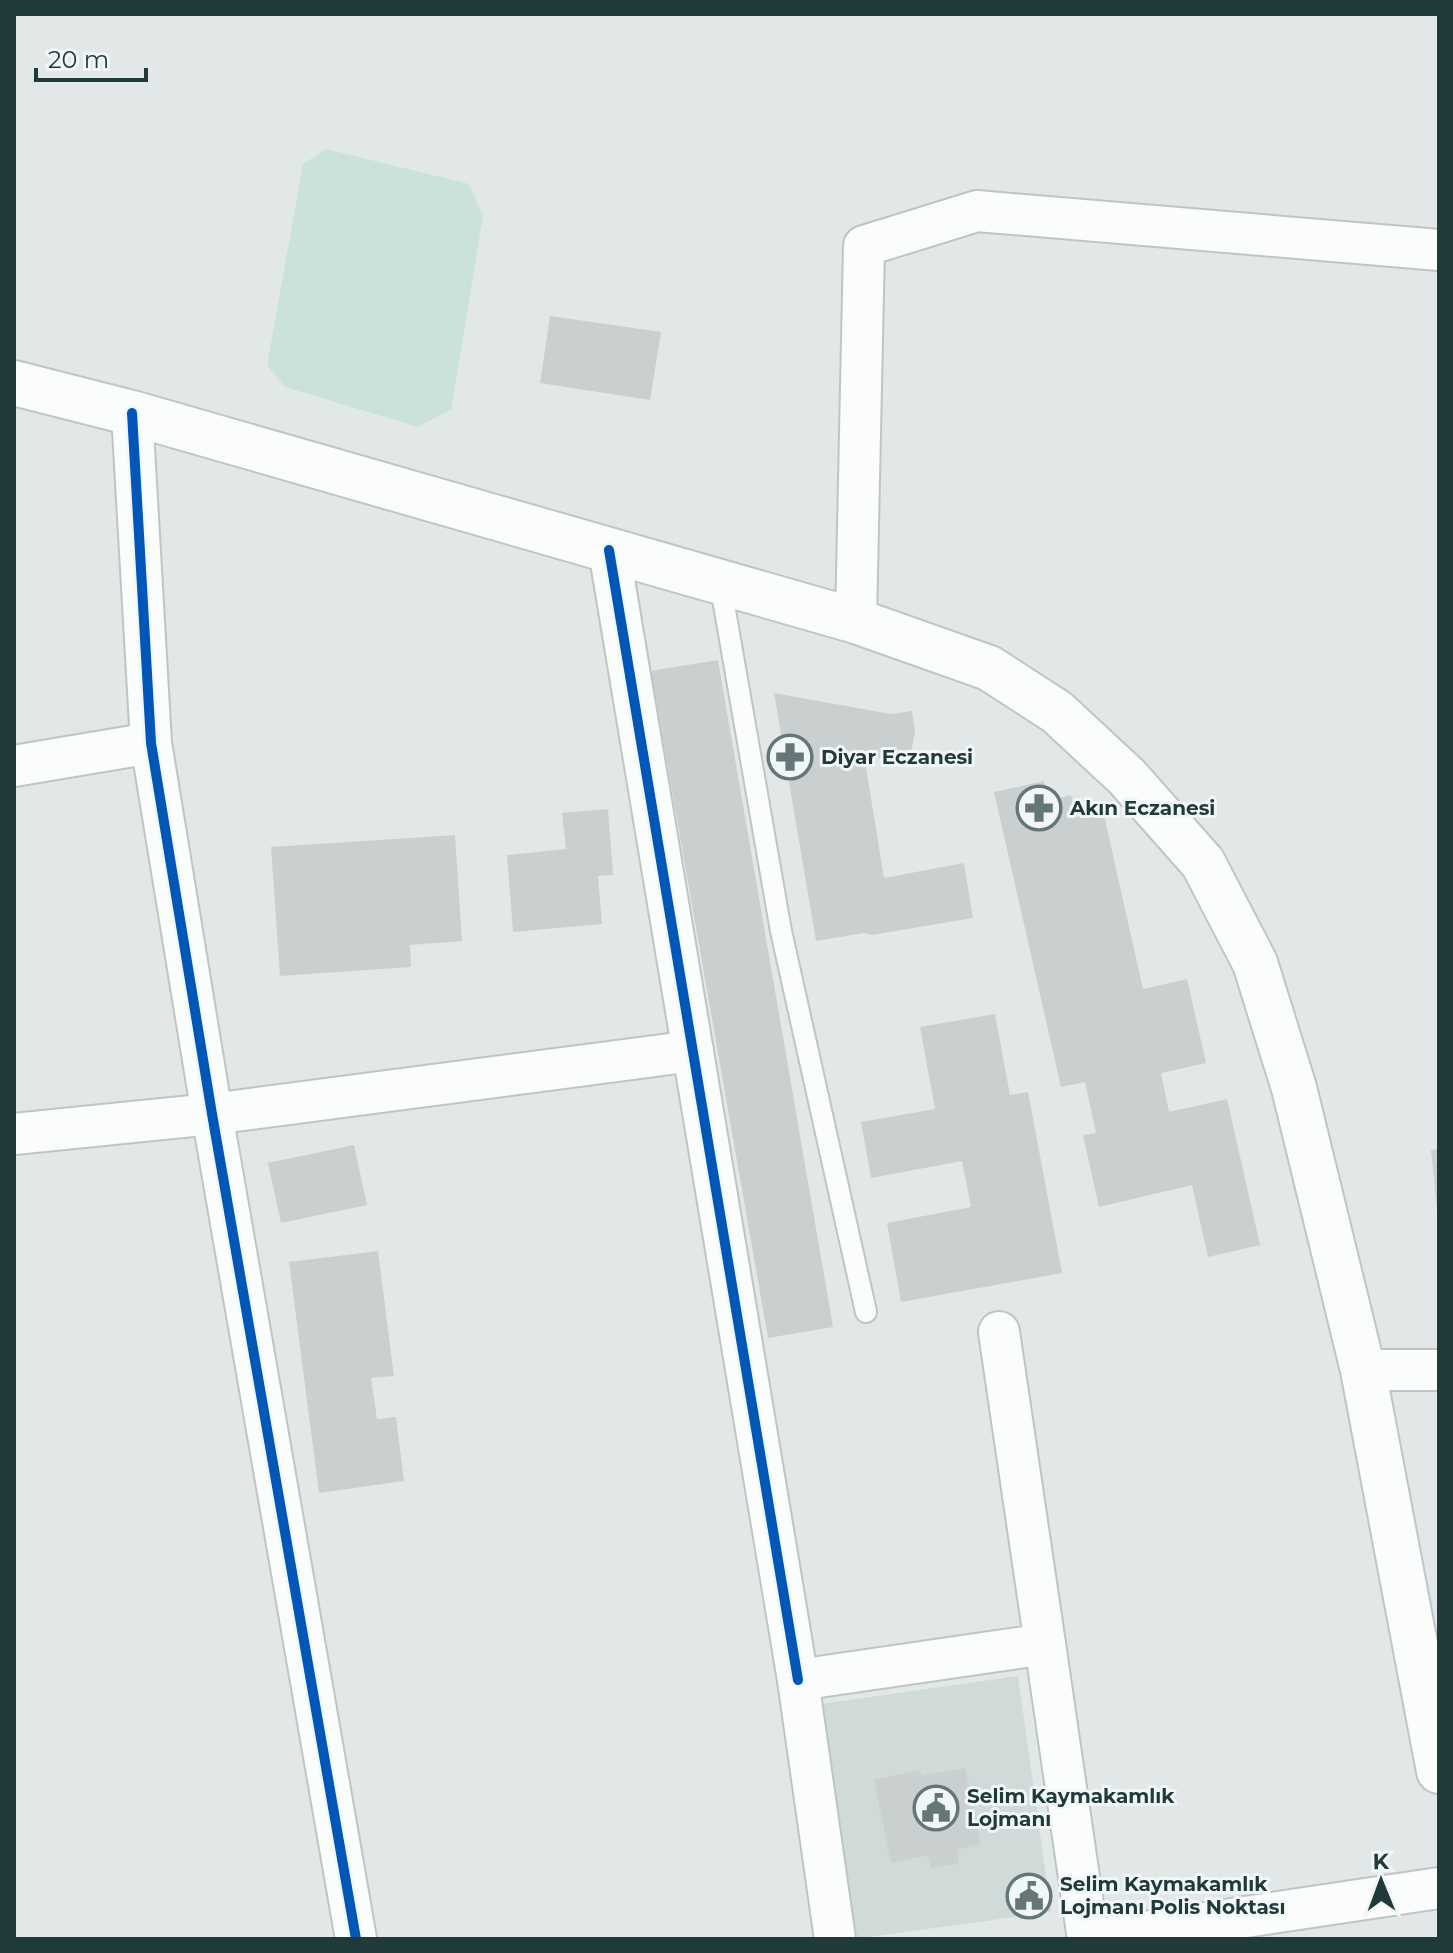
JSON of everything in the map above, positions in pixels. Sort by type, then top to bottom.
[{"type":"main road","points":[[14,383],[132,413],[856,621],[989,668],[1057,712],[1127,777],[1203,863],[1255,963],[1294,1088],[1363,1370],[1439,1771]]},
{"type":"street","points":[[856,621],[864,246],[977,211],[1439,250]]},
{"type":"street","points":[[132,413],[151,743],[212,1114],[356,1939]]},
{"type":"street","points":[[609,550],[798,1680],[835,1939]]},
{"type":"street","points":[[14,766],[151,743]]},
{"type":"street","points":[[14,1134],[212,1114],[693,1051]]},
{"type":"street","points":[[999,1332],[1088,1939]]},
{"type":"street","points":[[1363,1370],[1439,1370]]},
{"type":"street","points":[[798,1680],[1045,1644]]},
{"type":"street","points":[[1098,1939],[1439,1888]]},
{"type":"lane","points":[[720,582],[781,931],[866,1312]]},
{"type":"shaded area","name":"Selim Kaymakamlık Lojmanı","points":[[1018,1676],[1051,1912],[854,1939],[821,1704]]},
{"type":"green space","points":[[326,149],[469,184],[483,216],[451,409],[418,427],[285,387],[267,365],[303,164]]},
{"type":"building","points":[[550,316],[661,332],[650,400],[540,383]]},
{"type":"building","points":[[718,660],[833,1327],[768,1338],[651,671]]},
{"type":"building","points":[[774,693],[891,714],[912,711],[915,731],[911,753],[865,761],[884,878],[964,863],[973,918],[816,941]]},
{"type":"building","points":[[1044,781],[1048,801],[1071,795],[1076,817],[1103,811],[1143,989],[1187,979],[1206,1063],[1161,1073],[1169,1112],[1227,1099],[1260,1245],[1208,1257],[1192,1185],[1099,1207],[1083,1135],[1096,1133],[1085,1082],[1061,1087],[994,792]]},
{"type":"building","points":[[608,809],[613,875],[598,876],[602,924],[513,932],[507,855],[566,849],[562,813]]},
{"type":"building","points":[[455,835],[462,941],[410,945],[411,967],[280,976],[271,847]]},
{"type":"building","points":[[995,1014],[1010,1095],[1028,1092],[1062,1273],[901,1302],[887,1223],[971,1207],[962,1161],[871,1178],[861,1122],[935,1109],[920,1027]]},
{"type":"building","points":[[354,1145],[367,1205],[281,1223],[268,1163]]},
{"type":"building","points":[[1439,1149],[1439,1209],[1437,1209],[1431,1150]]},
{"type":"building","points":[[378,1251],[394,1376],[371,1378],[377,1419],[396,1417],[404,1481],[319,1493],[289,1262]]},
{"type":"building","name":"Selim Kaymakamlık Lojmanı","points":[[965,1768],[981,1844],[957,1849],[959,1863],[931,1868],[928,1855],[891,1863],[874,1780],[920,1770],[921,1776]]},
{"type":"building","name":"Selim Kaymakamlık Lojmanı Polis Noktası","points":[[1042,1880],[1046,1909],[1015,1913],[1011,1884]]},
{"type":"cycle path","points":[[132,413],[151,743],[212,1114],[356,1939]]},
{"type":"cycle path","points":[[609,550],[798,1680]]},
{"type":"place","name":"Diyar Eczanesi","points":[[790,757]]},
{"type":"place","name":"Akın Eczanesi","points":[[1039,808]]},
{"type":"place","name":"Selim Kaymakamlık Lojmanı","points":[[936,1808]]},
{"type":"place","name":"Selim Kaymakamlık Lojmanı Polis Noktası","points":[[1029,1896]]}]
